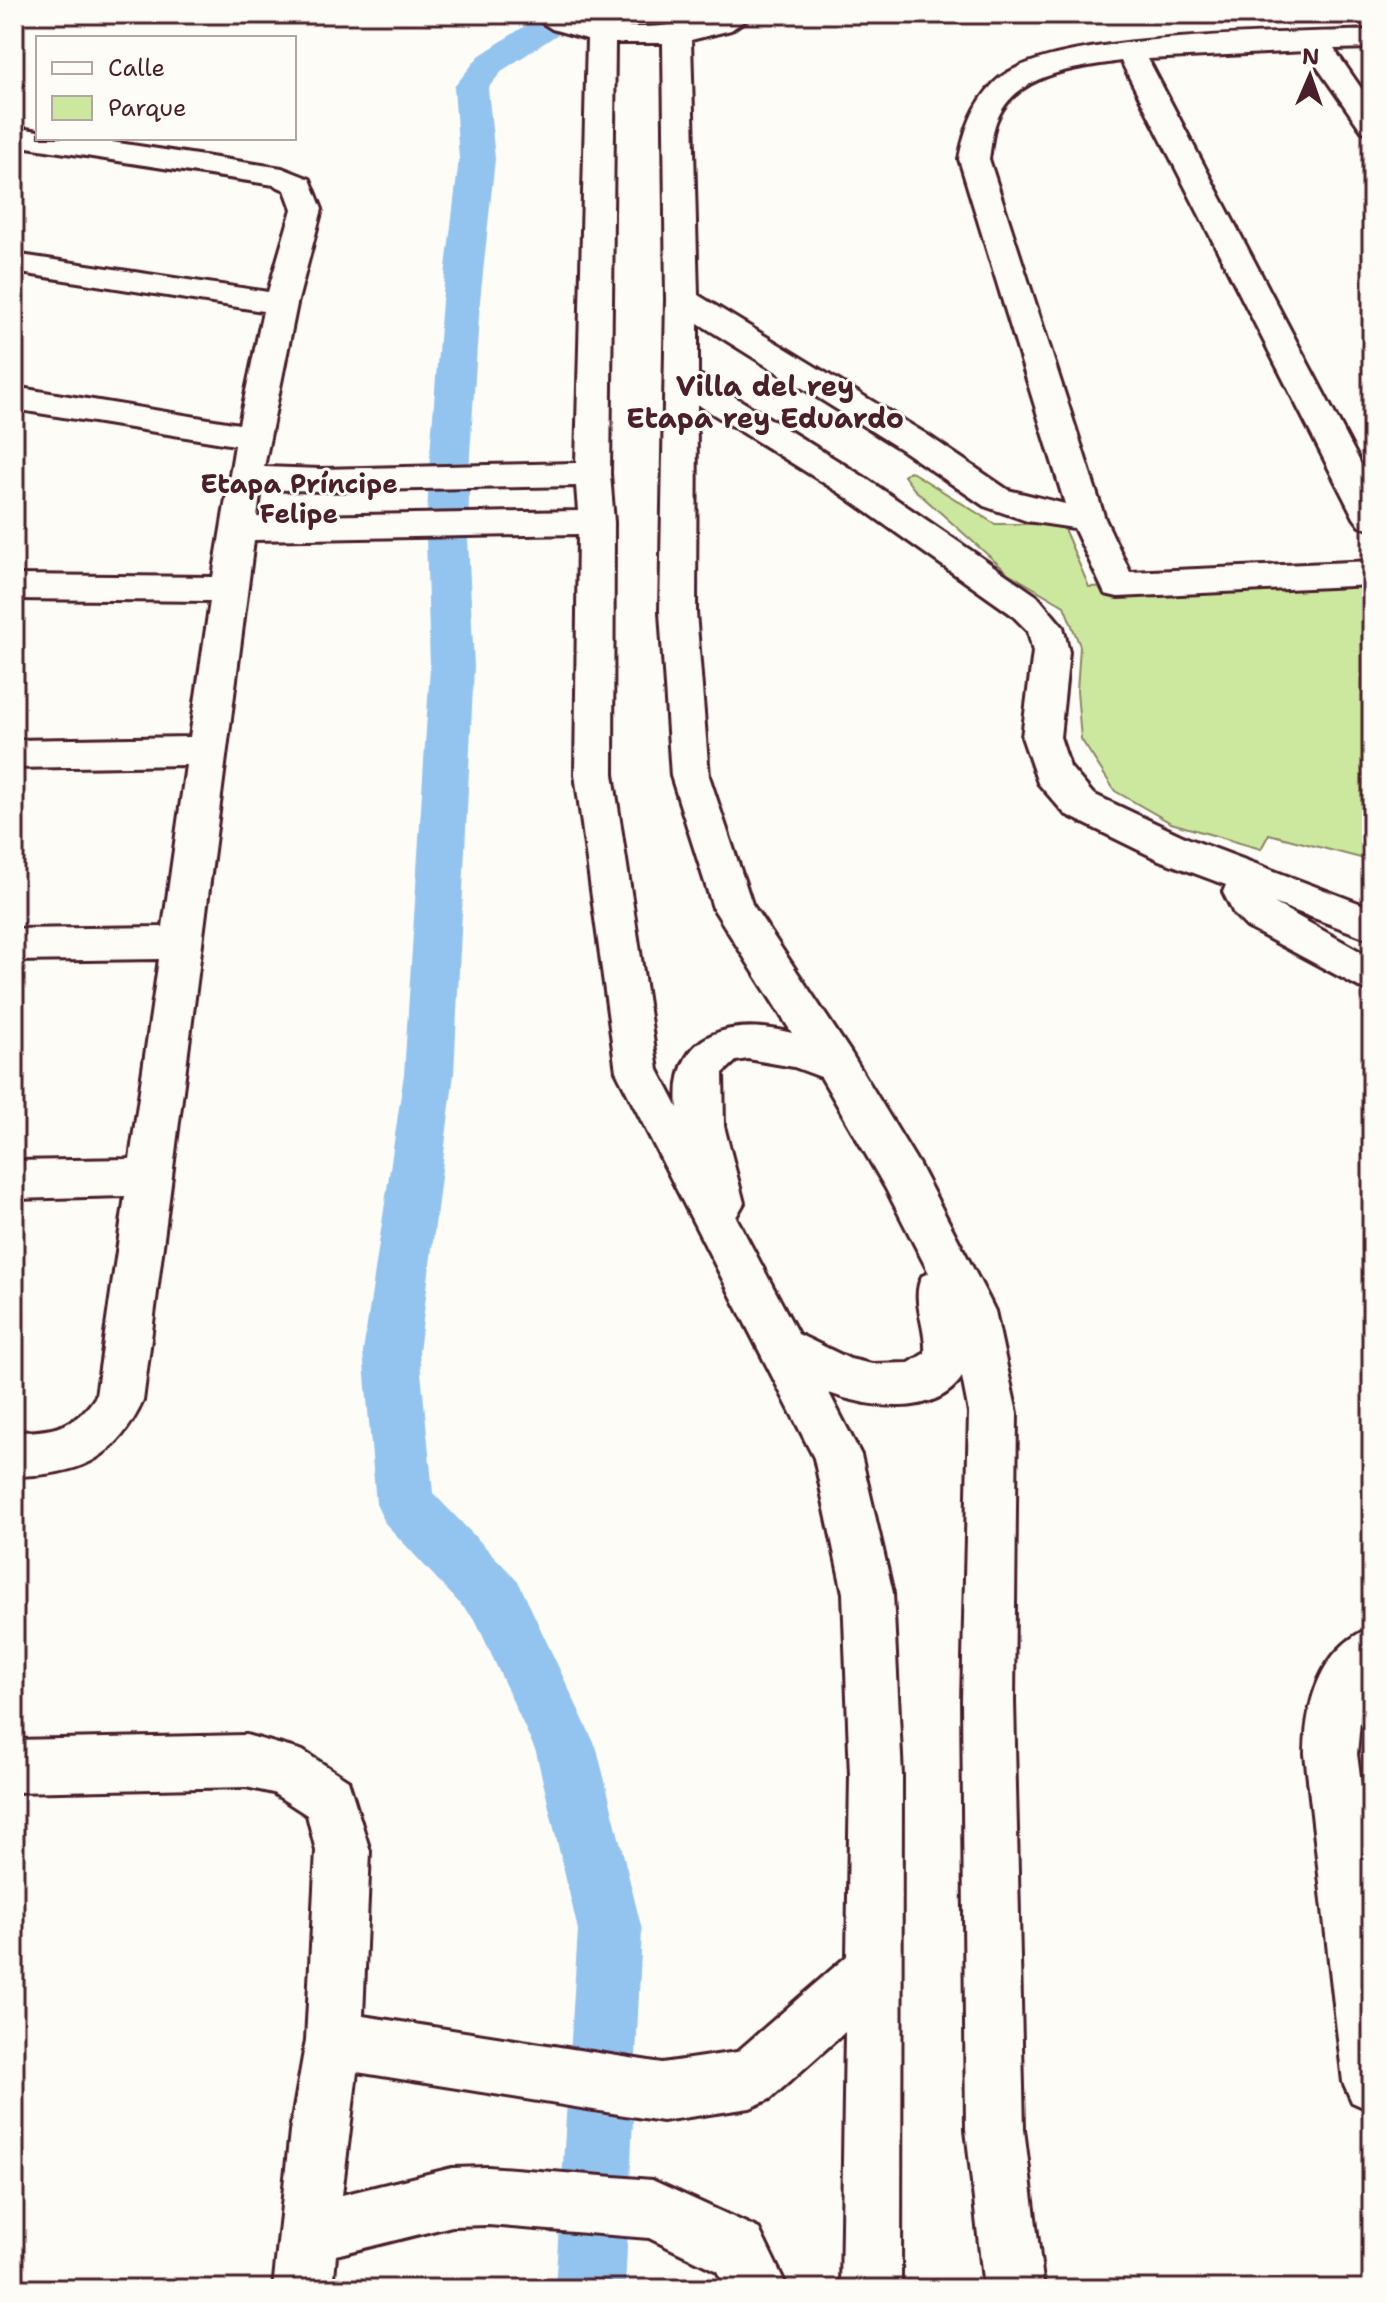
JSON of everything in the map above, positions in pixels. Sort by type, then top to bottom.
[{"type":"street","points":[[543,14],[601,33],[677,34],[742,15]]},
{"type":"street","points":[[601,33],[593,474],[596,522],[594,774],[637,1071],[738,1271],[783,1349],[837,1455],[868,1593],[876,1776],[871,2289]]},
{"type":"street","points":[[677,34],[682,299],[678,612],[690,776],[733,908],[836,1065],[902,1176],[972,1311],[993,1413],[988,1701],[995,2129],[1014,2289]]},
{"type":"street","points":[[1372,39],[1130,51],[1049,63],[1006,87],[982,120],[974,159],[1087,519],[1118,585],[1372,573]]},
{"type":"street","points":[[1314,42],[1372,125]]},
{"type":"street","points":[[1130,51],[1372,518]]},
{"type":"street","points":[[14,136],[36,139]]},
{"type":"street","points":[[14,1454],[54,1454],[83,1445],[105,1427],[119,1401],[152,1177],[245,477],[281,304],[307,209],[299,185],[282,177],[40,140]]},
{"type":"street","points":[[14,263],[281,304]]},
{"type":"street","points":[[682,299],[789,406],[883,464],[1045,627],[1051,652],[1041,737],[1052,773],[1079,804],[1173,849],[1372,924]]},
{"type":"street","points":[[680,378],[789,406],[883,464],[1027,509],[1087,519]]},
{"type":"street","points":[[14,398],[252,437]]},
{"type":"street","points":[[245,477],[376,479],[593,474]]},
{"type":"street","points":[[370,525],[376,479]]},
{"type":"street","points":[[239,529],[596,522]]},
{"type":"street","points":[[14,587],[231,589]]},
{"type":"street","points":[[14,754],[209,751]]},
{"type":"street","points":[[1249,878],[1243,892],[1248,903],[1261,916],[1372,978]]},
{"type":"street","points":[[14,945],[183,943]]},
{"type":"street","points":[[738,1271],[699,1100],[701,1075],[710,1057],[732,1042],[761,1041],[787,1046],[836,1065]]},
{"type":"street","points":[[783,1349],[838,1376],[878,1388],[912,1386],[940,1373],[949,1354],[948,1328],[932,1264],[902,1176]]},
{"type":"street","points":[[14,1180],[152,1177]]},
{"type":"street","points":[[1372,1652],[1352,1672],[1339,1694],[1331,1722],[1331,1754],[1372,2082]]},
{"type":"street","points":[[14,1766],[246,1761],[284,1769],[329,1799],[343,1851],[334,2040],[319,2131],[306,2261],[452,2197],[488,2196],[652,2209],[738,2250],[758,2289]]},
{"type":"street","points":[[334,2040],[662,2092],[750,2079],[873,1970]]},
{"type":"green space","points":[[910,471],[995,524],[1062,524],[1089,587],[1372,576],[1372,861],[1269,834],[1261,849],[1171,823],[1115,791],[1081,739],[1077,691],[1080,646],[1064,606],[1008,573],[914,489],[904,476]]},
{"type":"waterway","points":[[566,14],[491,63],[471,87],[477,159],[461,301],[450,454],[447,538],[452,667],[429,1074],[391,1352],[405,1504],[497,1601],[566,1749],[610,1930],[590,2289]]},
{"type":"district","name":"Villa del rey Etapa rey Eduardo","points":[[765,402]]},
{"type":"district","name":"Etapa Príncipe Felipe","points":[[299,499]]}]
